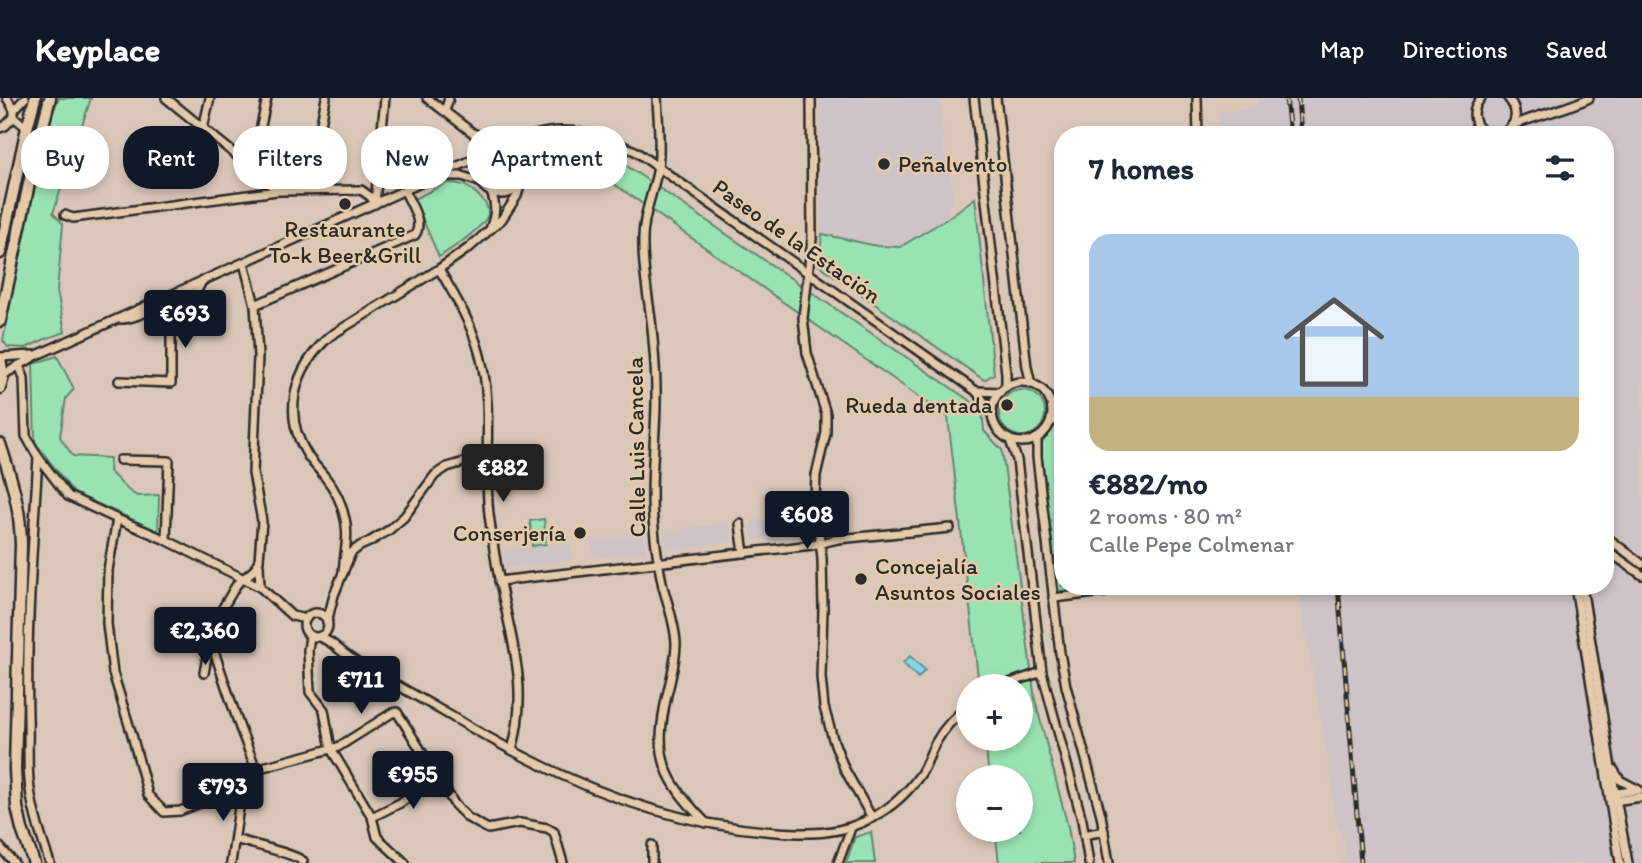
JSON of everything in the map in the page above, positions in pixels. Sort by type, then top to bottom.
[{"type":"main road","points":[[28,126],[35,98]]},
{"type":"main road","points":[[0,321],[50,98]]},
{"type":"main road","points":[[0,253],[21,156]]},
{"type":"main road","points":[[0,358],[3,375],[0,388]]},
{"type":"main road","points":[[0,444],[14,486],[20,518],[15,769],[17,807],[34,863]]},
{"type":"street","points":[[7,98],[14,113],[25,126]]},
{"type":"street","points":[[0,128],[25,98]]},
{"type":"street","points":[[166,98],[201,126]]},
{"type":"street","points":[[203,126],[210,98]]},
{"type":"street","points":[[261,126],[267,98]]},
{"type":"street","points":[[307,190],[326,98]]},
{"type":"street","points":[[375,204],[385,98]]},
{"type":"street","points":[[427,98],[467,128]]},
{"type":"street","points":[[445,111],[449,98]]},
{"type":"street","name":"Calle Luis Cancela","points":[[657,98],[658,167],[643,238],[656,381],[651,489],[658,563],[676,642],[675,662],[662,718],[661,747],[666,773],[685,802],[706,823]]},
{"type":"street","points":[[811,98],[812,239],[804,304],[804,332],[807,353],[826,414],[826,433],[816,475],[815,498],[823,609],[821,677],[824,708],[833,739],[844,768],[872,818]]},
{"type":"street","points":[[974,98],[1006,373],[1003,390],[996,398],[992,412],[993,420],[1003,435],[1010,440],[1021,442],[1037,438],[1048,429],[1052,408],[1043,390],[1021,382],[1003,390],[976,391]]},
{"type":"street","points":[[996,98],[1031,384]]},
{"type":"street","points":[[1196,98],[1198,126]]},
{"type":"street","points":[[1507,98],[1515,109],[1514,121],[1509,126]]},
{"type":"street","points":[[1515,126],[1534,116],[1589,98]]},
{"type":"street","points":[[1476,124],[1474,118],[1477,100]]},
{"type":"street","points":[[219,141],[233,152]]},
{"type":"street","name":"Paseo de la Estación","points":[[627,148],[976,391],[992,412]]},
{"type":"street","points":[[3,375],[37,355],[409,189]]},
{"type":"street","points":[[488,189],[495,203],[496,215],[489,230]]},
{"type":"street","points":[[491,192],[504,194],[514,189]]},
{"type":"street","points":[[343,573],[347,537],[345,515],[332,486],[310,459],[297,433],[294,399],[308,359],[330,336],[470,247],[502,219],[519,189]]},
{"type":"street","points":[[65,215],[73,218],[277,191],[361,190],[371,197],[375,204]]},
{"type":"street","points":[[255,305],[415,235],[419,223],[405,191]]},
{"type":"street","points":[[244,263],[255,305],[258,356],[253,473],[262,521],[260,587]]},
{"type":"street","points":[[439,269],[471,327],[480,352],[487,394],[489,512],[499,582],[520,681],[518,728],[512,750]]},
{"type":"street","points":[[169,315],[175,305],[197,291],[202,281]]},
{"type":"street","points":[[170,296],[175,305]]},
{"type":"street","points":[[119,381],[171,383],[170,296]]},
{"type":"street","points":[[118,318],[130,320],[152,310],[161,310],[169,315]]},
{"type":"street","points":[[0,358],[37,355]]},
{"type":"street","points":[[19,365],[24,378],[26,436],[38,457],[68,496],[244,578],[260,587],[292,616],[322,615],[340,648]]},
{"type":"street","points":[[1037,438],[1053,598],[1066,686],[1101,815],[1109,863]]},
{"type":"street","points":[[1010,440],[1017,460],[1042,673],[1089,863]]},
{"type":"street","points":[[405,863],[377,837],[373,817],[331,749],[324,710],[310,692],[308,650],[315,637],[325,633],[334,595],[351,553],[389,530],[404,517],[435,475],[447,467],[488,455]]},
{"type":"street","points":[[38,457],[29,607],[29,769],[31,800],[50,863]]},
{"type":"street","points":[[120,460],[169,461],[166,540]]},
{"type":"street","points":[[117,519],[108,570],[107,624],[113,673],[148,795],[164,812],[180,811],[242,787]]},
{"type":"street","points":[[740,524],[744,553]]},
{"type":"street","points":[[499,582],[838,539],[950,528]]},
{"type":"street","points":[[347,537],[360,546]]},
{"type":"street","points":[[1614,543],[1642,564]]},
{"type":"street","points":[[1614,557],[1642,575]]},
{"type":"street","points":[[204,673],[212,626],[236,584],[254,570],[259,560]]},
{"type":"street","points":[[334,595],[324,608],[309,616],[304,628],[315,637],[330,641],[351,659],[562,776],[613,797],[706,823],[797,833],[833,832],[851,828],[872,818],[904,794],[921,773],[937,741],[956,716]]},
{"type":"street","points":[[1053,598],[1078,595]]},
{"type":"street","points":[[1577,595],[1612,797],[1620,863]]},
{"type":"street","points":[[1583,595],[1611,765],[1612,797],[1628,863]]},
{"type":"street","points":[[210,639],[256,769]]},
{"type":"street","points":[[1033,676],[1042,673]]},
{"type":"street","points":[[231,863],[242,787],[256,769],[338,747],[397,712],[455,805],[468,818],[488,829],[520,823],[547,828],[554,832],[563,863]]},
{"type":"street","points":[[1611,765],[1620,780],[1641,792]]},
{"type":"street","points":[[373,817],[400,803],[438,777]]},
{"type":"street","points":[[1612,797],[1641,792]]},
{"type":"street","points":[[680,817],[686,810],[685,802]]},
{"type":"street","points":[[838,863],[851,828]]},
{"type":"street","points":[[1084,835],[1104,831]]},
{"type":"street","points":[[833,832],[844,848]]},
{"type":"street","points":[[235,839],[296,856],[302,863]]},
{"type":"street","points":[[652,845],[652,863]]},
{"type":"street","points":[[0,847],[14,863]]},
{"type":"shaded area","name":"Peñalvento","points":[[819,98],[940,98],[944,153],[951,177],[952,199],[945,220],[900,247],[877,246],[822,234]]},
{"type":"shaded area","points":[[1258,98],[1642,98],[1642,863],[1342,863],[1345,845],[1336,822],[1328,758],[1299,595],[1614,595],[1614,126],[1220,126],[1219,112],[1251,109],[1258,103]]},
{"type":"shaded area","points":[[808,516],[810,534],[752,540],[751,521]]},
{"type":"shaded area","points":[[729,523],[732,542],[666,550],[664,531]]},
{"type":"shaded area","points":[[644,534],[646,552],[593,558],[592,540]]},
{"type":"shaded area","points":[[570,542],[572,560],[506,568],[504,550]]},
{"type":"green space","points":[[59,98],[91,98],[82,126],[47,126]]},
{"type":"green space","points":[[627,166],[982,409],[984,431],[1002,450],[1032,674],[978,674],[948,417],[621,189],[627,189]]},
{"type":"green space","points":[[453,183],[456,183],[473,191],[484,202],[488,213],[482,224],[439,257],[414,199],[435,189],[453,189]]},
{"type":"green space","points":[[34,189],[61,189],[53,213],[63,224],[57,291],[65,332],[26,348],[8,347],[3,341]]},
{"type":"green space","points":[[975,198],[994,374],[984,380],[819,265],[822,234],[877,246],[900,247]]},
{"type":"green space","points":[[57,356],[74,389],[66,398],[60,437],[73,456],[110,458],[109,471],[137,496],[159,495],[158,531],[74,493],[35,442],[33,364]]},
{"type":"green space","points":[[1022,390],[1038,397],[1045,413],[1038,429],[1022,436],[1006,429],[999,413],[1006,397]]},
{"type":"green space","points":[[1054,427],[1054,560],[1048,523],[1041,444]]},
{"type":"green space","points":[[544,519],[546,544],[532,546],[530,521]]},
{"type":"green space","points":[[1033,685],[1068,827],[1074,863],[999,863],[996,842],[1033,842],[1033,765],[988,765],[986,751],[1033,751]]},
{"type":"green space","points":[[871,832],[875,863],[846,863],[855,837]]},
{"type":"water","points":[[910,656],[925,670],[918,678],[903,663]]},
{"type":"railway","points":[[1286,98],[1289,126]]},
{"type":"railway","points":[[1298,98],[1300,126]]},
{"type":"railway","points":[[1339,595],[1361,863]]},
{"type":"place","name":"Peñalvento","points":[[884,164]]},
{"type":"place","name":"Restaurante To-k Beer&Grill","points":[[345,204]]},
{"type":"place","name":"Rueda dentada","points":[[1007,405]]},
{"type":"place","name":"Conserjería","points":[[580,533]]},
{"type":"place","name":"Concejalía Asuntos Sociales","points":[[861,579]]}]
